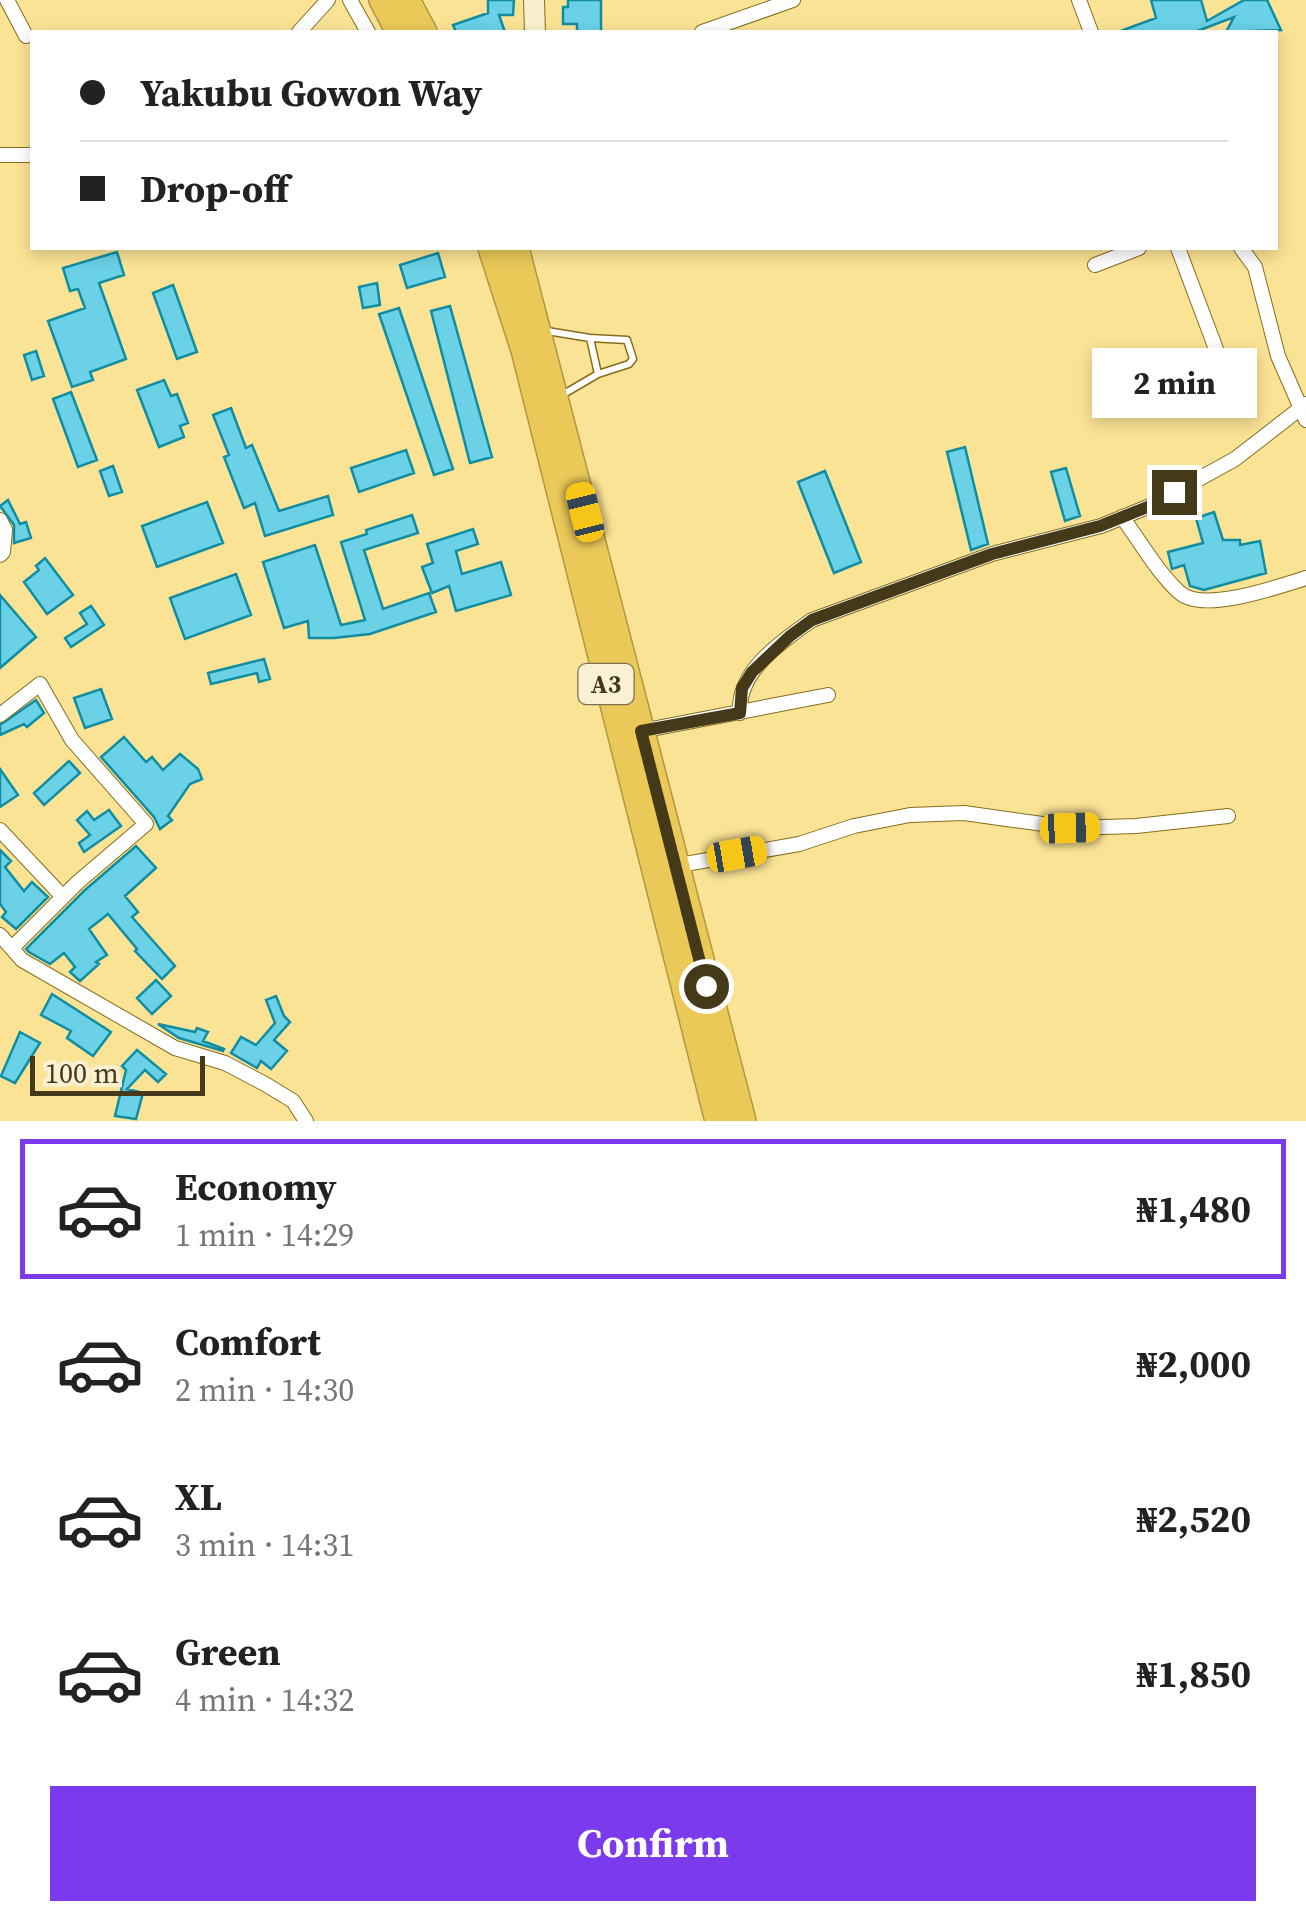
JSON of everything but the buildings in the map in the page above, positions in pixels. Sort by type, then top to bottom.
[{"type":"highway","points":[[382,0],[398,30]]},
{"type":"highway","points":[[406,0],[423,30]]},
{"type":"highway","name":"A3","points":[[492,250],[524,350],[613,667],[641,731],[743,1121]]},
{"type":"highway","name":"A3","points":[[518,250],[556,398],[613,667],[718,1121]]},
{"type":"street","points":[[7,0],[26,36]]},
{"type":"street","points":[[301,30],[328,0]]},
{"type":"street","points":[[350,0],[367,30]]},
{"type":"street","points":[[534,0],[535,30]]},
{"type":"street","points":[[708,30],[793,0]]},
{"type":"street","points":[[1079,0],[1090,30]]},
{"type":"street","points":[[0,155],[30,154]]},
{"type":"street","points":[[1095,264],[1134,250]]},
{"type":"street","points":[[1179,250],[1216,349]]},
{"type":"street","points":[[740,713],[742,688],[752,672],[812,620],[992,554],[1100,526],[1150,506],[1235,459],[1304,410],[1278,356],[1254,267],[1242,250]]},
{"type":"street","points":[[1122,517],[1180,594],[1198,602],[1306,578]]},
{"type":"street","points":[[0,520],[5,530],[0,555]]},
{"type":"street","points":[[0,715],[40,684],[72,740],[146,824],[12,948]]},
{"type":"street","points":[[641,731],[828,695]]},
{"type":"street","points":[[674,866],[799,844],[854,826],[910,815],[964,813],[1070,828],[1136,826],[1228,816]]},
{"type":"street","points":[[0,830],[63,897]]},
{"type":"street","points":[[0,935],[22,960],[175,1048],[225,1063],[266,1084],[293,1102],[306,1121]]},
{"type":"lane","points":[[538,329],[627,340],[633,359],[556,398]]},
{"type":"lane","points":[[590,338],[598,374]]},
{"type":"route","points":[[706,986],[641,731],[740,713],[742,688],[752,672],[790,636],[832,611],[992,554],[1100,526],[1174,492]]}]
